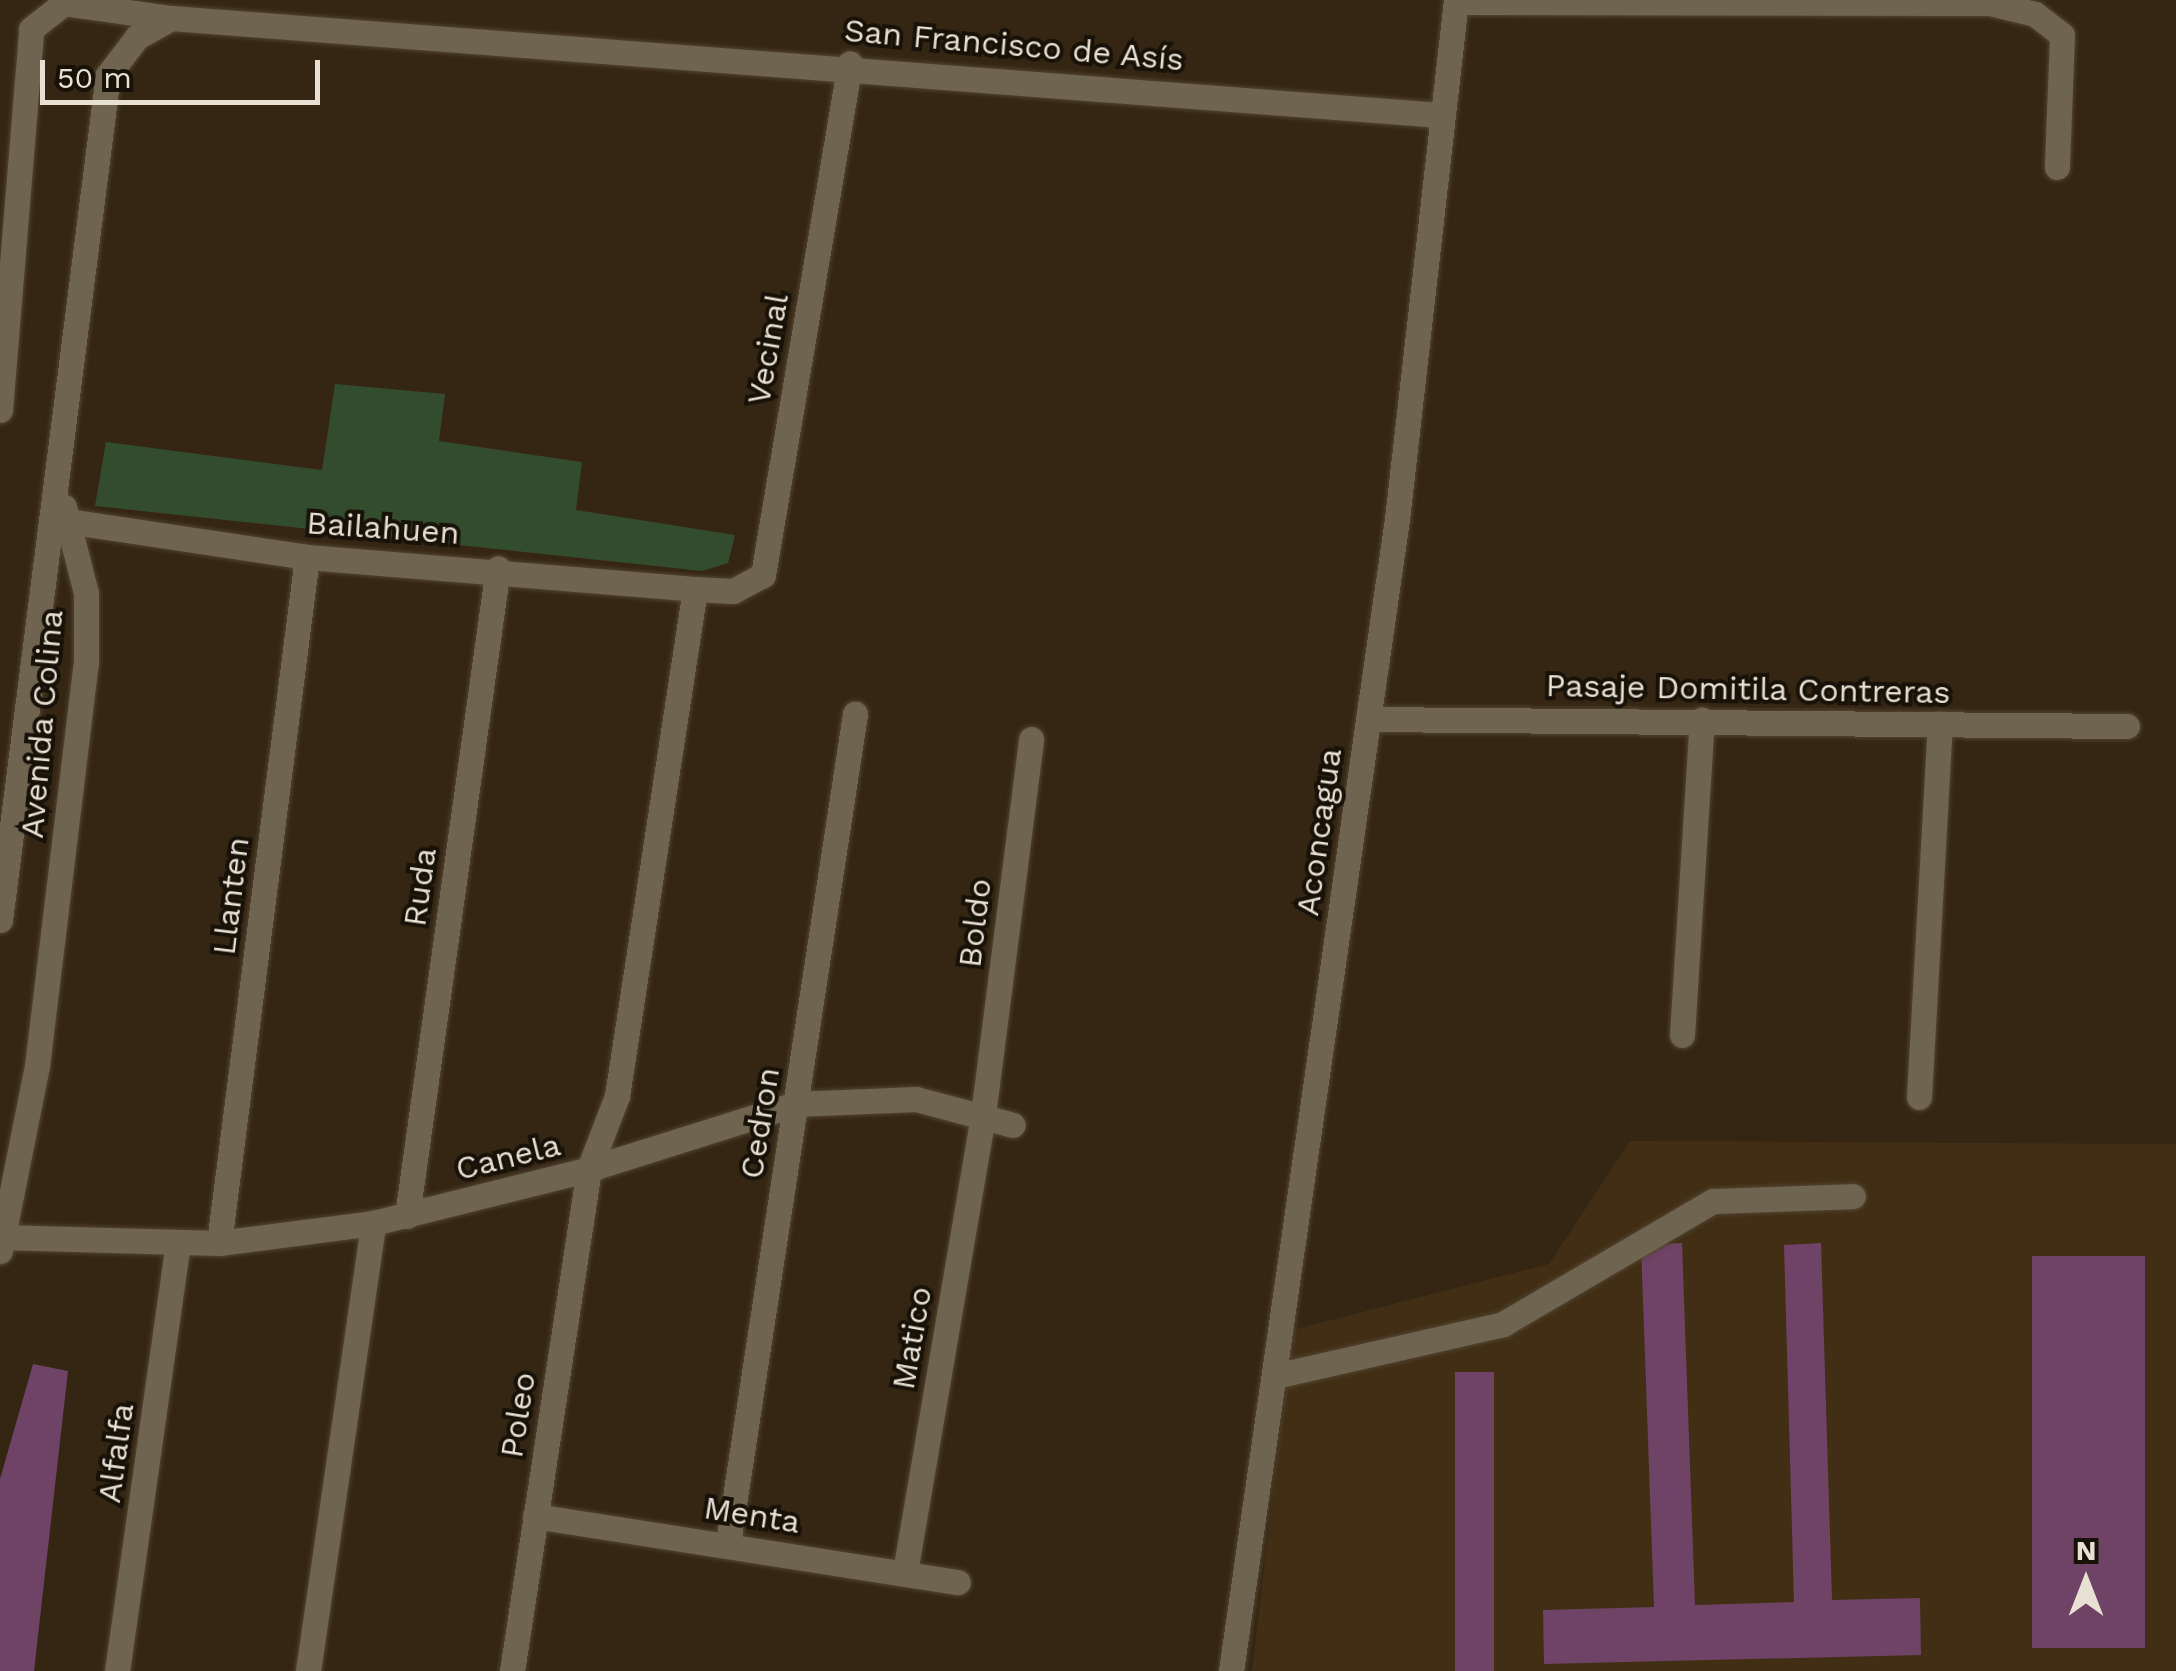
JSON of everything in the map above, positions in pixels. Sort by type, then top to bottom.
[{"type":"street","name":"Aconcagua","points":[[1232,1671],[1368,718],[1456,1]]},
{"type":"street","points":[[1456,1],[1990,2],[2035,14],[2062,35],[2058,167]]},
{"type":"street","name":"San Francisco de Asís","points":[[0,410],[31,29],[64,3],[171,18],[850,64],[1440,115]]},
{"type":"street","points":[[55,473],[108,75],[137,37],[171,18]]},
{"type":"street","name":"Vecinal","points":[[695,590],[733,591],[763,575],[850,64]]},
{"type":"street","name":"Avenida Colina","points":[[3,1242],[88,645],[55,473]]},
{"type":"street","name":"Avenida Colina","points":[[0,920],[55,473]]},
{"type":"street","name":"Bailahuen","points":[[67,520],[307,557],[498,568],[695,590]]},
{"type":"street","name":"Llanten","points":[[219,1243],[307,557]]},
{"type":"street","name":"Ruda","points":[[407,1216],[498,568]]},
{"type":"street","points":[[590,1170],[617,1096],[695,590]]},
{"type":"street","name":"Cedron","points":[[728,1543],[855,714]]},
{"type":"street","name":"Pasaje Domitila Contreras","points":[[1368,718],[2128,726]]},
{"type":"street","points":[[1682,1035],[1702,720]]},
{"type":"street","points":[[1918,1098],[1940,724]]},
{"type":"street","name":"Boldo","points":[[983,1115],[1030,739]]},
{"type":"street","name":"Canela","points":[[3,1242],[219,1243],[373,1223],[590,1170],[795,1104],[916,1099],[1013,1125]]},
{"type":"street","name":"Matico","points":[[905,1572],[983,1115]]},
{"type":"street","name":"Poleo","points":[[512,1671],[590,1170]]},
{"type":"street","points":[[1275,1376],[1503,1324],[1713,1201],[1853,1196]]},
{"type":"street","points":[[308,1671],[373,1223]]},
{"type":"street","name":"Alfalfa","points":[[118,1671],[178,1243]]},
{"type":"street","name":"Menta","points":[[534,1516],[728,1543],[958,1582]]},
{"type":"shaded area","points":[[1630,1141],[2176,1144],[2176,1671],[1252,1671],[1292,1330],[1549,1264]]},
{"type":"green space","points":[[335,384],[445,394],[439,441],[582,462],[576,510],[735,535],[728,563],[702,571],[95,506],[106,442],[322,470]]},
{"type":"building","points":[[1682,1243],[1695,1605],[1794,1602],[1784,1245],[1821,1243],[1832,1600],[1920,1598],[1921,1655],[1544,1664],[1543,1610],[1654,1607],[1641,1245]]},
{"type":"building","points":[[2032,1256],[2145,1256],[2145,1648],[2032,1648]]},
{"type":"building","points":[[33,1364],[68,1371],[34,1671],[0,1671],[0,1479]]},
{"type":"building","points":[[1455,1372],[1494,1372],[1494,1671],[1455,1671]]}]
